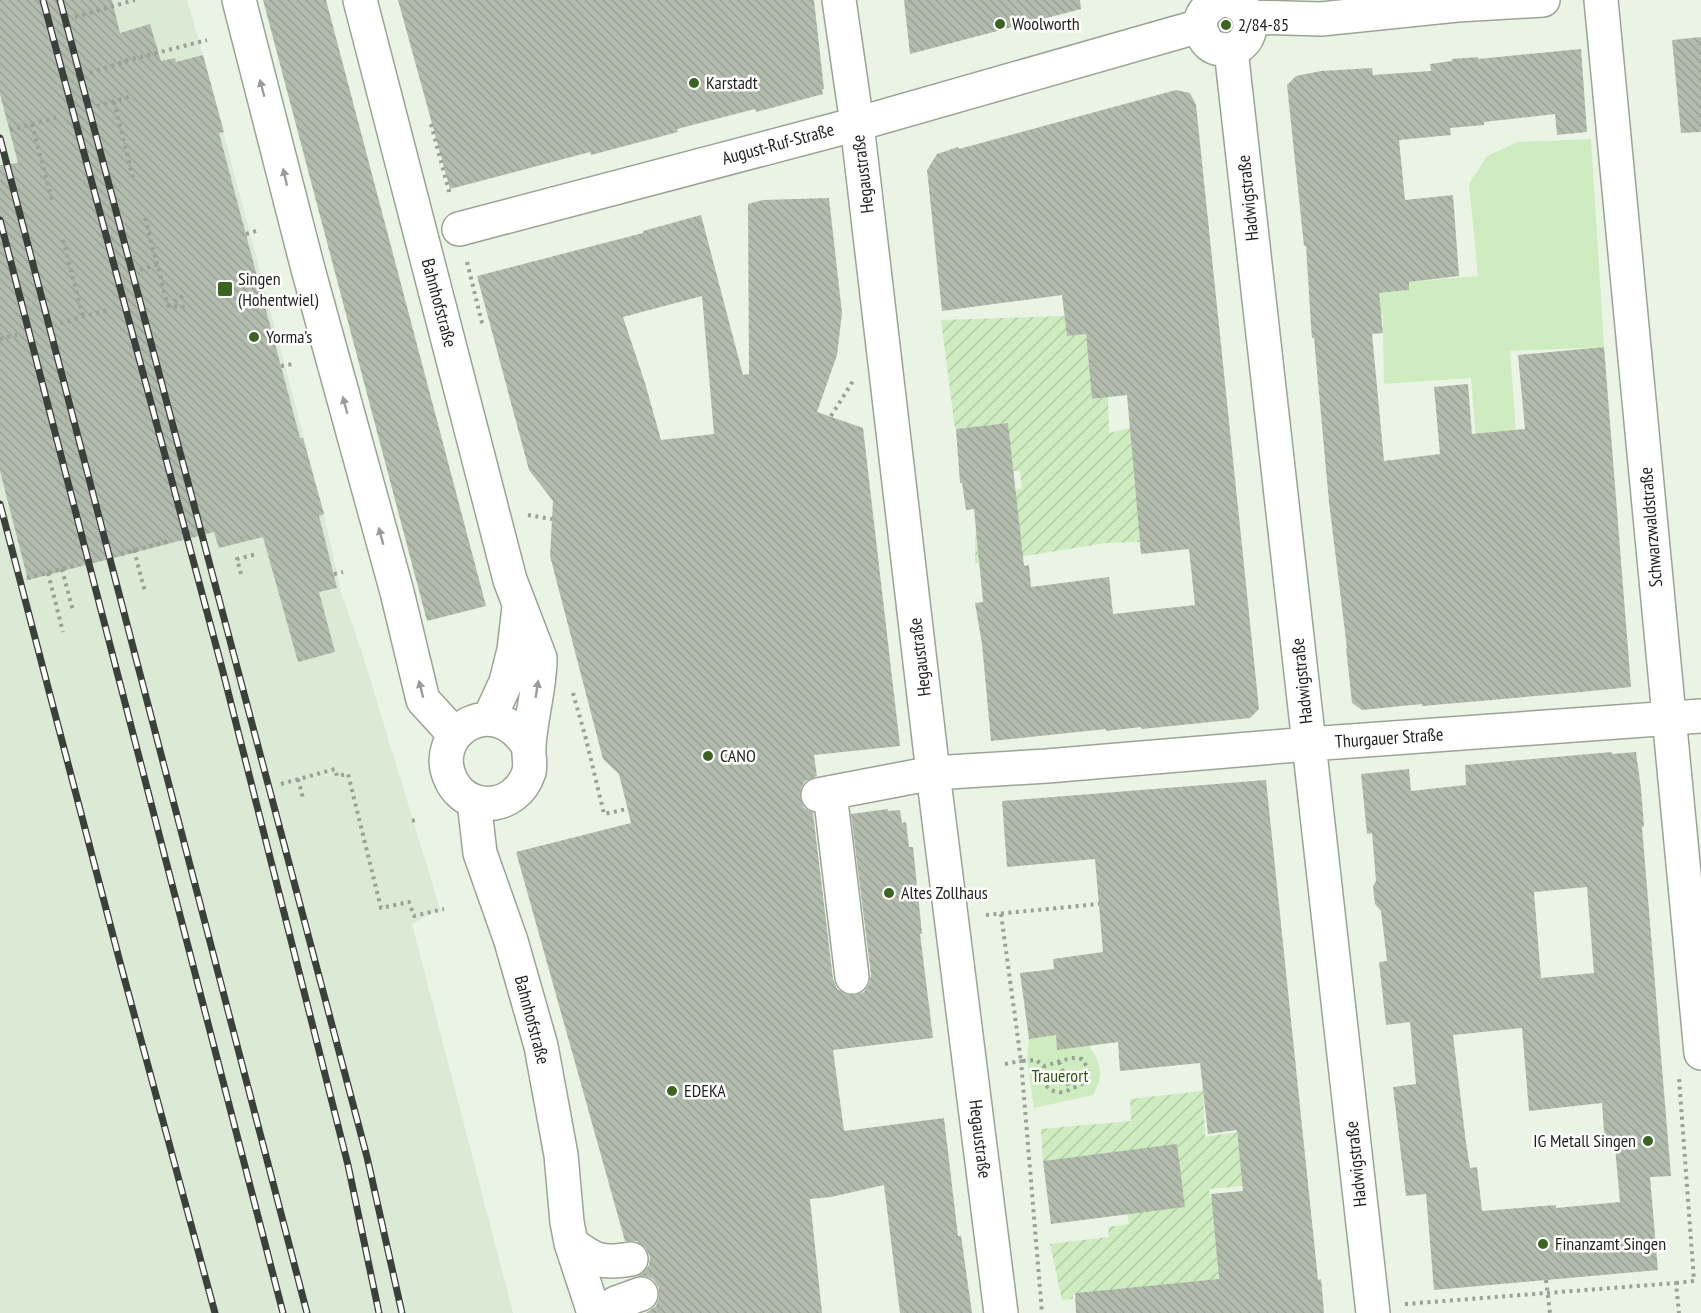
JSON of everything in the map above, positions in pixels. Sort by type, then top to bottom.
[{"type":"street","points":[[239,0],[308,269],[397,592],[423,700],[455,735]]},
{"type":"street","name":"Bahnhofstraße","points":[[360,0],[510,580],[540,658],[528,747],[531,761],[528,774],[522,786],[512,796],[501,802],[487,804],[474,801],[480,853],[511,941],[541,1046],[561,1155],[567,1222],[591,1309]]},
{"type":"street","name":"Hegaustraße","points":[[839,0],[857,124],[933,773],[1001,1313]]},
{"type":"street","points":[[1232,6],[1251,26],[1249,34],[1238,47],[1223,50],[1210,45],[1202,34],[1200,26],[1206,9],[1214,3],[1321,19],[1457,5],[1543,0]]},
{"type":"street","name":"Schwarzwaldstraße","points":[[1601,0],[1701,1053]]},
{"type":"street","name":"August-Ruf-Straße","points":[[459,229],[857,124],[1200,26]]},
{"type":"street","name":"Hadwigstraße","points":[[1231,50],[1373,1313]]},
{"type":"street","name":"Bahnhofstraße","points":[[489,719],[506,682],[514,650],[519,605]]},
{"type":"street","name":"Thurgauer Straße","points":[[852,977],[824,794],[933,773],[1701,716]]},
{"type":"street","points":[[474,801],[463,795],[453,785],[447,773],[448,747],[455,735],[465,726],[476,721],[489,719],[502,721],[522,735],[528,747]]},
{"type":"street","points":[[571,1243],[589,1257],[608,1263],[631,1259],[601,1282],[591,1309]]},
{"type":"street","points":[[591,1309],[616,1303],[641,1293]]},
{"type":"path","points":[[75,17],[135,0]]},
{"type":"path","points":[[90,73],[129,60],[207,40]]},
{"type":"path","points":[[98,106],[132,96]]},
{"type":"path","points":[[114,102],[133,178]]},
{"type":"path","points":[[10,130],[58,117]]},
{"type":"path","points":[[32,124],[52,200]]},
{"type":"path","points":[[145,218],[168,306]]},
{"type":"path","points":[[246,234],[259,230]]},
{"type":"path","points":[[63,240],[83,316]]},
{"type":"path","points":[[140,270],[157,264]]},
{"type":"path","points":[[168,306],[184,295]]},
{"type":"path","points":[[168,306],[188,306]]},
{"type":"path","points":[[60,322],[108,310]]},
{"type":"path","points":[[0,339],[17,335]]},
{"type":"path","points":[[281,366],[292,364]]},
{"type":"path","points":[[528,515],[552,519]]},
{"type":"path","points":[[121,554],[169,541]]},
{"type":"path","points":[[134,550],[145,592]]},
{"type":"path","points":[[241,574],[237,559],[257,554]]},
{"type":"path","points":[[27,578],[77,565]]},
{"type":"path","points":[[62,569],[73,611]]},
{"type":"path","points":[[334,574],[343,572]]},
{"type":"path","points":[[48,573],[63,632]]},
{"type":"path","points":[[281,784],[335,769],[337,776],[348,774],[381,908],[409,902],[414,916],[444,909]]},
{"type":"path","points":[[298,779],[303,798]]},
{"type":"path","points":[[412,821],[419,819]]},
{"type":"path","points":[[952,918],[1099,904]]},
{"type":"path","points":[[1000,914],[1021,1060],[1042,1313]]},
{"type":"path","points":[[1071,1058],[1082,1059],[1088,1068],[1088,1078],[1082,1085],[1060,1092],[1049,1089],[1042,1082],[1044,1066],[1071,1058]]},
{"type":"path","points":[[1021,1060],[1036,1060],[1044,1066]]},
{"type":"path","points":[[1059,1062],[1070,1090]]},
{"type":"path","points":[[1546,1280],[1550,1313]]},
{"type":"path","points":[[1402,1313],[1402,1305],[1676,1283],[1679,1313]]},
{"type":"shaded area","points":[[0,0],[187,0],[324,514],[341,592],[361,649],[440,909],[412,924],[513,1313],[0,1313]]},
{"type":"green space","points":[[1591,139],[1604,347],[1510,351],[1517,445],[1477,450],[1471,378],[1384,384],[1383,315],[1365,318],[1363,295],[1409,290],[1409,282],[1478,276],[1469,184],[1487,156],[1518,142]]},
{"type":"green space","points":[[1065,316],[1067,336],[1086,334],[1092,399],[1108,397],[1109,433],[1130,428],[1140,542],[1106,543],[975,564],[976,522],[1015,490],[1022,488],[1020,471],[1013,471],[1008,423],[955,429],[941,320]]},
{"type":"green space","name":"Trauerort","points":[[1056,1035],[1057,1049],[1089,1046],[1099,1065],[1099,1081],[1093,1095],[1034,1108],[1027,1060],[1029,1039]]},
{"type":"green space","points":[[1203,1091],[1205,1137],[1237,1132],[1243,1186],[1209,1189],[1213,1210],[1219,1286],[1199,1281],[1073,1293],[1073,1299],[1062,1300],[1050,1244],[1109,1237],[1108,1227],[1129,1224],[1127,1214],[1185,1207],[1177,1145],[1043,1161],[1041,1129],[1131,1121],[1130,1099]]},
{"type":"building","points":[[0,0],[112,0],[120,33],[150,24],[161,61],[175,58],[176,62],[203,55],[224,132],[219,133],[300,438],[303,438],[324,514],[319,516],[337,588],[319,592],[335,652],[298,662],[263,537],[219,548],[214,532],[28,580],[0,471],[0,165],[18,163],[0,94]]},
{"type":"building","points":[[263,0],[326,0],[486,606],[427,621]]},
{"type":"building","name":"Karstadt","points":[[398,0],[814,0],[823,94],[756,112],[755,109],[677,129],[678,132],[591,155],[590,152],[450,189]]},
{"type":"building","points":[[904,0],[1080,0],[1081,9],[910,54]]},
{"type":"building","points":[[1701,37],[1701,132],[1681,133],[1672,40]]},
{"type":"building","points":[[1581,49],[1587,132],[1557,135],[1555,114],[1484,122],[1484,125],[1450,128],[1451,135],[1399,140],[1405,200],[1453,195],[1459,276],[1409,282],[1409,290],[1379,293],[1383,333],[1372,334],[1384,461],[1440,454],[1434,387],[1468,384],[1472,434],[1525,429],[1518,355],[1604,347],[1631,687],[1362,710],[1352,703],[1329,502],[1314,338],[1312,338],[1306,246],[1304,246],[1287,85],[1296,76],[1321,71],[1372,68],[1373,75],[1431,71],[1430,64],[1452,61],[1452,59],[1478,57],[1478,59]]},
{"type":"building","points":[[1176,90],[1190,93],[1196,105],[1259,709],[1250,718],[991,741],[982,644],[975,603],[983,602],[974,509],[966,510],[962,483],[960,483],[956,429],[1008,423],[1024,566],[1029,565],[1031,587],[1109,577],[1113,614],[1195,605],[1189,549],[1141,554],[1127,395],[1092,399],[1086,334],[1067,336],[1062,295],[942,311],[927,170],[937,154],[958,147],[959,149]]},
{"type":"building","name":"CANO","points":[[829,198],[842,313],[837,355],[817,412],[863,428],[900,746],[814,755],[817,776],[805,781],[801,788],[800,798],[804,808],[813,813],[833,979],[837,989],[845,994],[855,995],[864,992],[871,975],[851,814],[888,809],[888,811],[900,810],[902,823],[906,822],[909,847],[913,847],[922,934],[920,934],[933,1038],[833,1050],[844,1131],[944,1118],[958,1236],[961,1236],[972,1313],[900,1313],[884,1185],[831,1197],[810,1199],[822,1313],[646,1313],[656,1306],[659,1288],[653,1279],[637,1276],[643,1273],[649,1265],[650,1257],[646,1248],[637,1241],[625,1241],[516,852],[631,823],[619,774],[603,759],[550,556],[553,501],[529,470],[477,276],[643,233],[643,231],[701,215],[743,375],[749,374],[748,204],[763,200]],"holes":[[[702,296],[714,434],[661,440],[623,317]]]},
{"type":"building","points":[[1612,752],[1612,754],[1636,752],[1641,789],[1644,826],[1642,827],[1671,1176],[1650,1177],[1658,1270],[1434,1290],[1426,1194],[1406,1196],[1393,1087],[1416,1084],[1410,1022],[1386,1025],[1379,962],[1387,961],[1381,911],[1375,904],[1373,886],[1376,881],[1372,833],[1367,834],[1361,774],[1409,769],[1411,791],[1466,785],[1465,765]],"holes":[[[1587,887],[1594,973],[1541,978],[1534,892]],[[1522,1028],[1529,1111],[1602,1103],[1605,1147],[1615,1147],[1620,1202],[1556,1208],[1556,1205],[1482,1211],[1477,1167],[1470,1168],[1453,1035]]]},
{"type":"building","points":[[1266,780],[1318,1280],[1321,1279],[1324,1313],[1076,1313],[1075,1293],[1219,1279],[1211,1194],[1243,1191],[1237,1130],[1208,1134],[1200,1063],[1120,1071],[1118,1042],[1057,1050],[1056,1035],[1029,1039],[1020,973],[1054,969],[1053,959],[1103,952],[1095,859],[1007,867],[1002,801]]},
{"type":"building","points":[[1177,1144],[1185,1207],[1051,1224],[1043,1161]]},
{"type":"railway","points":[[43,0],[222,668],[348,1165],[379,1313]]},
{"type":"railway","points":[[60,0],[367,1157],[402,1313]]},
{"type":"railway","points":[[0,138],[307,1313]]},
{"type":"railway","points":[[0,220],[283,1313]]},
{"type":"railway","points":[[0,504],[215,1313]]},
{"type":"place","name":"Woolworth","points":[[1000,24]]},
{"type":"place","name":"2/84-85","points":[[1226,25]]},
{"type":"place","name":"Karstadt","points":[[694,83]]},
{"type":"place","name":"Singen (Hohentwiel)","points":[[225,289]]},
{"type":"place","name":"Yorma’s","points":[[254,337]]},
{"type":"place","name":"CANO","points":[[708,756]]},
{"type":"place","name":"Altes Zollhaus","points":[[889,893]]},
{"type":"place","name":"EDEKA","points":[[672,1091]]},
{"type":"place","name":"IG Metall Singen","points":[[1648,1141]]},
{"type":"place","name":"Finanzamt Singen","points":[[1543,1244]]}]
